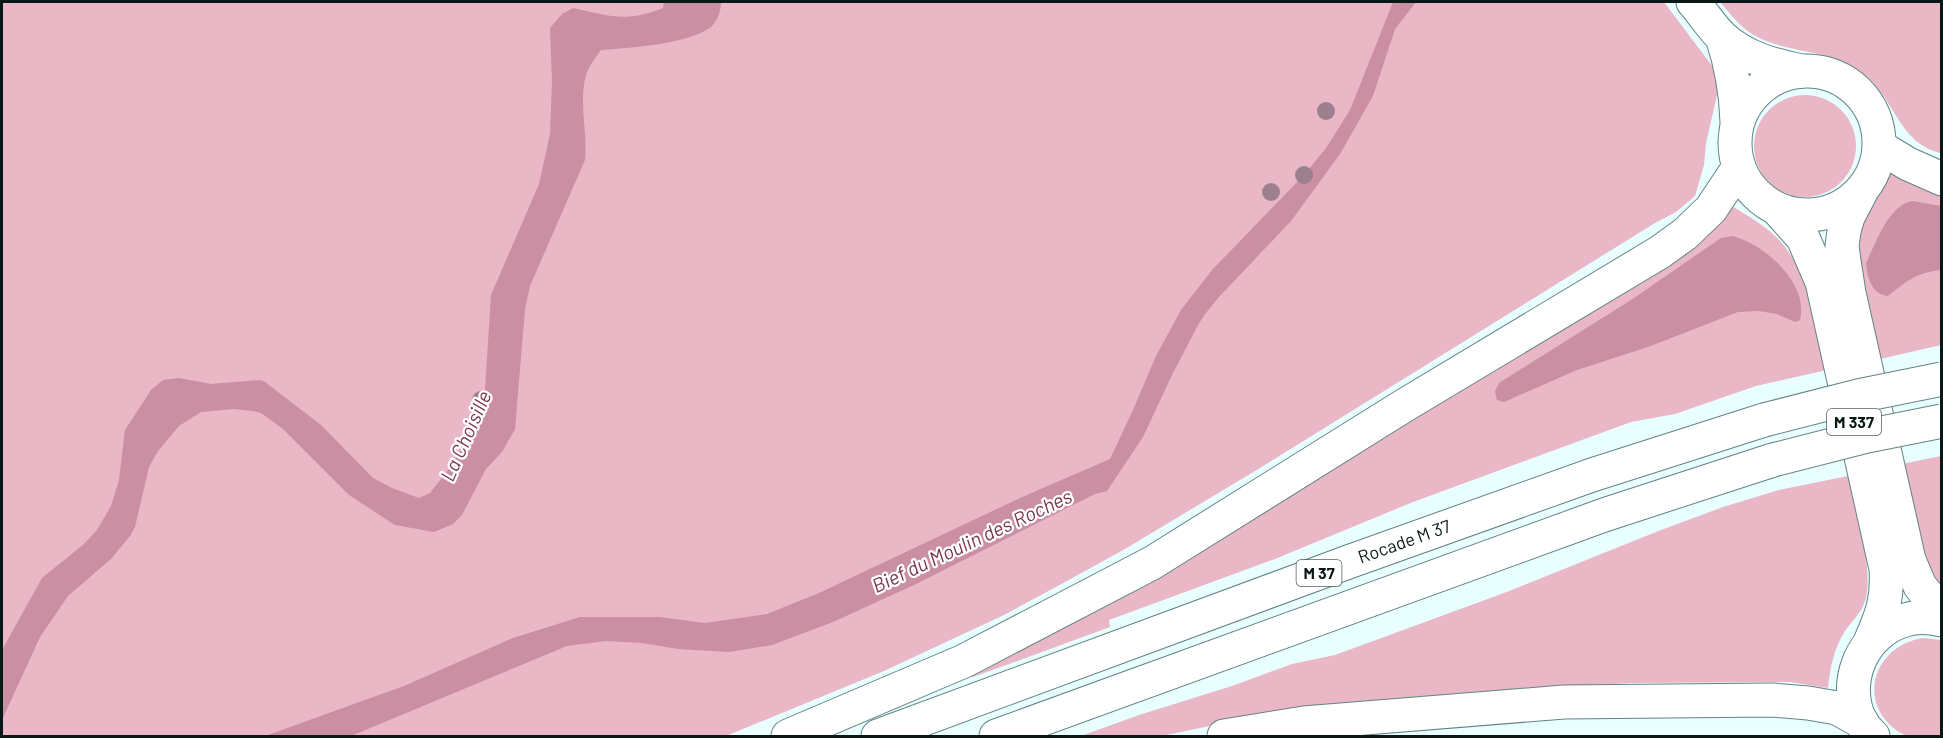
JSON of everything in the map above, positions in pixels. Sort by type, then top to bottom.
[{"type":"main road","points":[[1693,2],[1722,37],[1734,46],[1769,64],[1822,72],[1841,78],[1858,91],[1871,107],[1878,127],[1880,147],[1875,171],[1862,192],[1842,207],[1827,214],[1799,216],[1779,211],[1762,200],[1748,185],[1739,167],[1735,145],[1736,88],[1732,65],[1722,37]]},
{"type":"main road","points":[[1737,122],[1747,102],[1763,85],[1781,75],[1801,70]]},
{"type":"main road","points":[[1880,147],[1908,164],[1941,179]]},
{"type":"main road","points":[[788,736],[964,661],[1152,562],[1405,405],[1660,252],[1685,234],[1711,209],[1739,167]]},
{"type":"main road","name":"M 337","points":[[1862,192],[1848,217],[1842,246],[1849,292],[1909,560],[1920,586],[1941,613]]},
{"type":"main road","name":"M 337","points":[[1779,211],[1803,238],[1822,282],[1886,569],[1886,601],[1870,642]]},
{"type":"main road","name":"Rocade M 37","points":[[878,736],[1384,549],[1592,475],[1764,420],[1858,396],[1941,379]]},
{"type":"main road","name":"M 37","points":[[996,736],[1604,515],[1773,460],[1867,436],[1941,421]]},
{"type":"main road","points":[[1867,729],[1854,702],[1853,681],[1859,660],[1870,642],[1886,628],[1905,620],[1926,617],[1941,620]]},
{"type":"main road","points":[[1224,736],[1304,723],[1564,702],[1772,700],[1808,703],[1837,708],[1867,729]]},
{"type":"shaded area","points":[[2,2],[1664,2],[1713,67],[1718,91],[1706,143],[1704,165],[1695,196],[1676,212],[1260,468],[1067,581],[1004,615],[884,671],[726,736],[2,736]]},
{"type":"shaded area","points":[[1720,2],[1941,2],[1941,153],[1915,140],[1905,129],[1881,92],[1860,71],[1834,58],[1778,45],[1752,34]]},
{"type":"shaded area","points":[[1805,95],[1824,99],[1841,110],[1852,127],[1856,146],[1852,165],[1841,182],[1824,193],[1805,197],[1786,193],[1769,182],[1758,165],[1754,146],[1758,127],[1769,110],[1786,99]]},
{"type":"shaded area","points":[[1894,167],[1941,190],[1941,345],[1876,360],[1852,257],[1858,218],[1876,199]]},
{"type":"shaded area","points":[[1729,204],[1772,233],[1795,262],[1810,297],[1827,370],[1756,386],[1675,414],[1631,422],[1413,502],[1275,559],[1109,620],[1110,627],[973,677],[968,674]]},
{"type":"shaded area","points":[[1941,456],[1941,593],[1925,572],[1892,466]]},
{"type":"shaded area","points":[[1848,476],[1866,559],[1867,591],[1862,608],[1845,631],[1835,651],[1828,688],[1790,682],[1631,683],[1526,688],[1383,700],[1257,716],[1162,736],[1081,736],[1292,664],[1335,655],[1504,593],[1723,507],[1779,490]]},
{"type":"shaded area","points":[[1924,638],[1941,640],[1941,736],[1917,737],[1901,733],[1889,724],[1880,711],[1875,697],[1878,671],[1886,659],[1896,649]]},
{"type":"water","points":[[664,2],[721,2],[716,21],[701,33],[658,44],[601,50],[589,67],[583,91],[585,160],[530,286],[525,309],[515,429],[502,452],[486,469],[462,515],[453,524],[434,532],[395,525],[349,495],[283,429],[261,413],[234,409],[201,412],[179,426],[158,451],[149,467],[135,527],[130,536],[111,559],[68,596],[40,637],[2,720],[2,650],[42,578],[84,544],[97,530],[111,506],[119,480],[125,430],[151,390],[163,380],[179,378],[211,384],[260,380],[265,382],[321,425],[373,478],[419,498],[430,493],[452,465],[469,433],[485,390],[491,295],[539,184],[550,134],[552,83],[550,28],[562,14],[573,8],[628,17],[663,8]]},
{"type":"water","name":"Bief du Moulin des Roches","points":[[1393,2],[1416,2],[1395,29],[1373,96],[1340,154],[1291,221],[1205,314],[1172,375],[1143,437],[1107,491],[1095,494],[914,585],[833,622],[772,645],[729,652],[606,641],[567,646],[351,736],[265,736],[404,686],[513,638],[580,617],[660,617],[705,623],[767,614],[819,593],[1020,498],[1110,459],[1156,356],[1181,310],[1212,270],[1304,175],[1326,148],[1350,110]]},
{"type":"water","points":[[1912,201],[1941,206],[1941,270],[1919,275],[1888,296],[1883,295],[1871,284],[1866,263],[1884,226],[1896,210]]},
{"type":"water","points":[[1733,236],[1758,248],[1782,268],[1798,293],[1801,306],[1800,320],[1795,322],[1777,314],[1759,311],[1738,312],[1648,347],[1577,370],[1504,402],[1497,400],[1495,391],[1499,383],[1631,300],[1721,238]]},
{"type":"water label","name":"La Choisille","points":[[466,436]]}]
